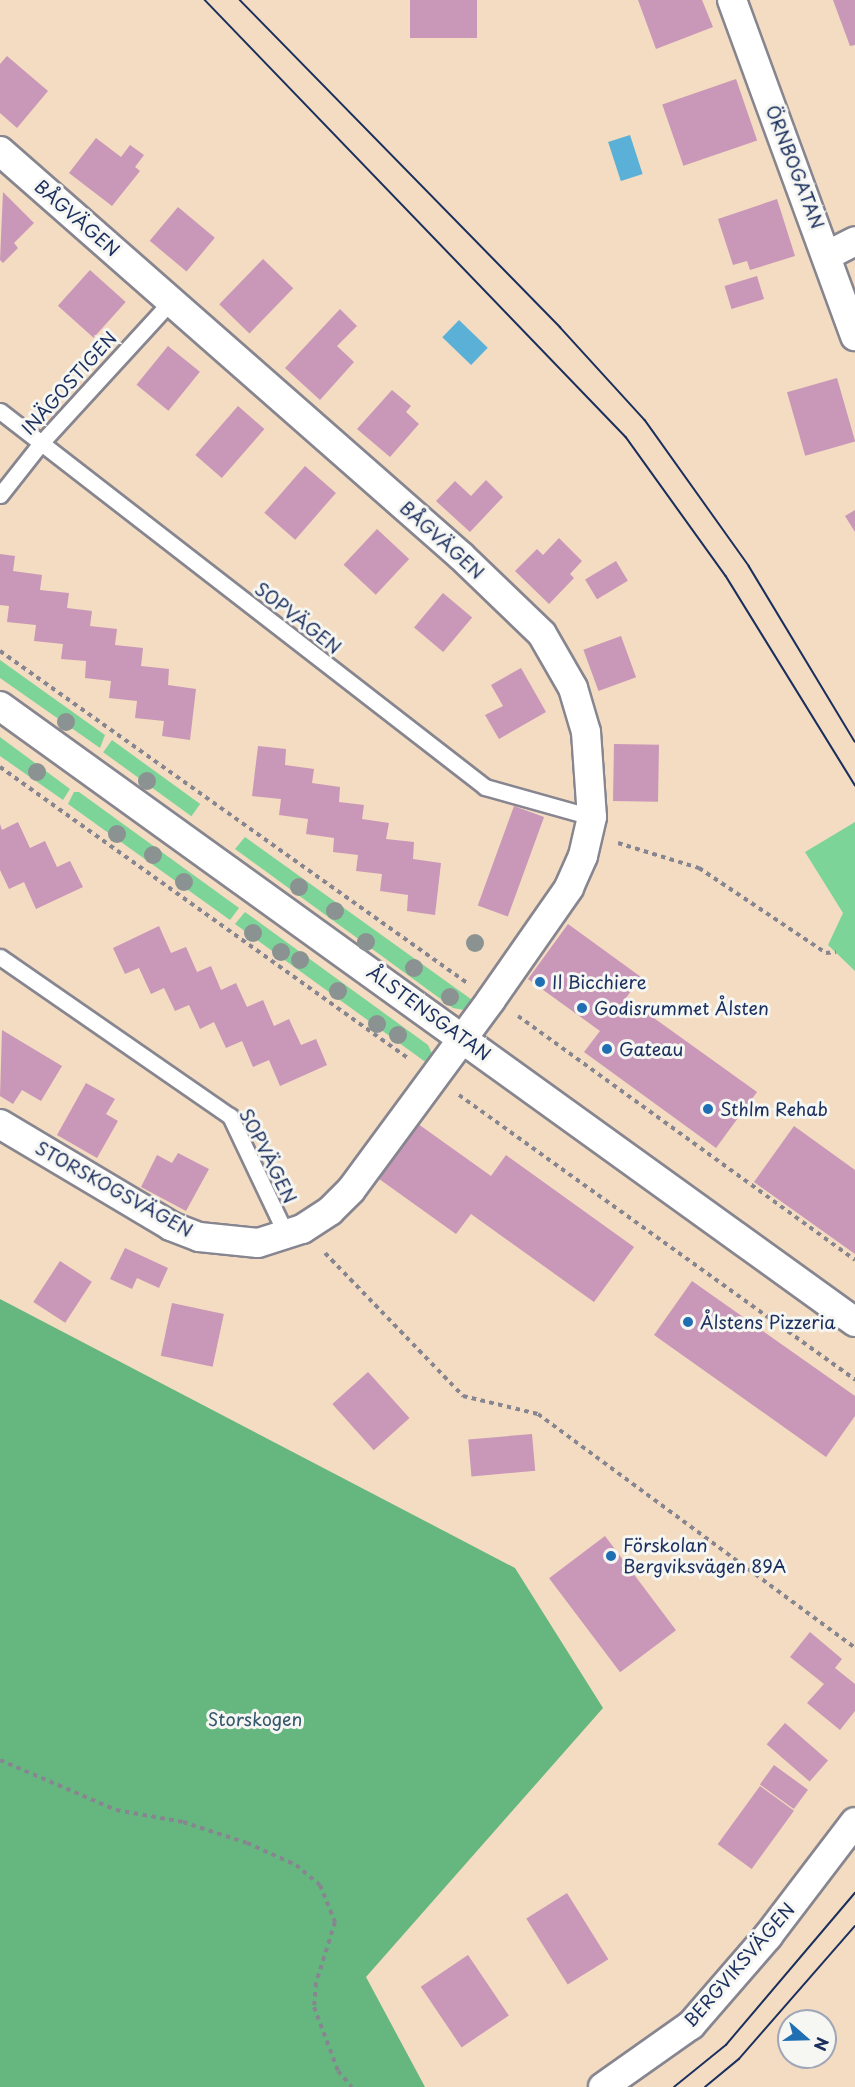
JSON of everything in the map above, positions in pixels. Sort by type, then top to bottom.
[{"type":"street","name":"ÖRNBOGATAN","points":[[732,0],[828,255],[855,336]]},
{"type":"street","name":"BÅGVÄGEN","points":[[0,151],[461,556],[542,634],[573,688],[586,732],[590,825],[569,888],[465,1038]]},
{"type":"street","points":[[828,255],[855,241]]},
{"type":"street","name":"ÅLSTENSGATAN","points":[[0,706],[465,1038],[855,1322]]},
{"type":"street","name":"STORSKOGSVÄGEN","points":[[0,1124],[171,1226],[199,1237],[258,1243],[294,1232],[330,1211],[351,1190],[465,1038]]},
{"type":"street","name":"BERGVIKSVÄGEN","points":[[603,2087],[691,2025],[768,1936],[855,1822]]},
{"type":"lane","name":"INÄGOSTIGEN","points":[[0,495],[41,442],[171,301]]},
{"type":"lane","name":"SOPVÄGEN","points":[[0,411],[485,787],[590,825]]},
{"type":"lane","name":"SOPVÄGEN","points":[[0,957],[230,1116],[294,1232]]},
{"type":"path","points":[[0,651],[491,1000],[547,1034],[588,1071],[855,1260]]},
{"type":"path","points":[[590,825],[699,868],[826,953],[836,952]]},
{"type":"path","points":[[294,1232],[462,1396],[538,1414],[855,1648]]},
{"type":"path","points":[[0,1760],[116,1810],[183,1822],[247,1843],[296,1865],[320,1886],[335,1922],[316,1983],[314,2007],[338,2071],[352,2087]]},
{"type":"green space","points":[[0,660],[105,735],[100,748],[0,678]]},
{"type":"green space","points":[[0,737],[70,789],[63,800],[0,756]]},
{"type":"green space","points":[[112,740],[200,804],[191,816],[103,752]]},
{"type":"green space","points":[[74,792],[79,792],[239,908],[230,920],[68,804]]},
{"type":"green space","points":[[855,822],[855,971],[828,945],[843,913],[805,852]]},
{"type":"green space","points":[[245,837],[475,1002],[464,1010],[453,1008],[235,849]]},
{"type":"green space","points":[[245,912],[428,1045],[434,1058],[431,1066],[235,924]]},
{"type":"green space","name":"Storskogen","points":[[0,1299],[515,1568],[603,1708],[366,1977],[425,2087],[0,2087]]},
{"type":"water","points":[[630,135],[643,174],[621,181],[608,142]]},
{"type":"water","points":[[459,320],[488,348],[471,365],[442,337]]},
{"type":"building","points":[[410,0],[477,0],[477,38],[410,38]]},
{"type":"building","points":[[638,0],[702,0],[713,27],[656,49]]},
{"type":"building","points":[[833,0],[855,0],[855,45],[850,46]]},
{"type":"building","points":[[7,56],[48,91],[17,128],[0,113],[0,64]]},
{"type":"building","points":[[736,79],[757,140],[683,166],[662,104]]},
{"type":"building","points":[[96,138],[121,157],[130,145],[144,155],[135,167],[140,171],[112,206],[69,173]]},
{"type":"building","points":[[3,192],[34,223],[14,243],[18,248],[3,263],[0,260]]},
{"type":"building","points":[[777,199],[795,256],[750,270],[747,261],[733,265],[718,219]]},
{"type":"building","points":[[178,207],[215,238],[186,272],[150,241]]},
{"type":"building","points":[[263,259],[293,288],[249,333],[219,304]]},
{"type":"building","points":[[90,270],[126,302],[94,338],[58,306]]},
{"type":"building","points":[[757,276],[764,299],[732,309],[724,286]]},
{"type":"building","points":[[340,309],[357,326],[337,346],[354,362],[320,400],[285,368]]},
{"type":"building","points":[[168,346],[200,372],[168,411],[137,385]]},
{"type":"building","points":[[837,378],[855,441],[805,456],[787,392]]},
{"type":"building","points":[[392,390],[411,406],[406,412],[419,424],[390,457],[357,429]]},
{"type":"building","points":[[238,406],[264,429],[222,478],[195,455]]},
{"type":"building","points":[[305,466],[336,493],[295,540],[264,513]]},
{"type":"building","points":[[486,480],[503,497],[470,532],[436,501],[455,481],[471,496]]},
{"type":"building","points":[[855,510],[855,532],[845,516]]},
{"type":"building","points":[[377,529],[409,559],[376,595],[344,565]]},
{"type":"building","points":[[559,538],[582,561],[570,574],[574,578],[549,604],[515,571],[537,549],[543,555]]},
{"type":"building","points":[[0,554],[15,556],[13,571],[42,575],[40,590],[69,593],[67,608],[92,611],[90,626],[117,629],[115,645],[143,648],[141,666],[169,669],[168,685],[196,689],[190,740],[162,736],[164,721],[135,718],[137,701],[109,698],[111,681],[85,678],[86,661],[61,659],[63,644],[34,641],[36,625],[7,622],[9,606],[0,605]]},
{"type":"building","points":[[616,561],[628,581],[597,599],[585,580]]},
{"type":"building","points":[[443,593],[472,617],[443,652],[414,627]]},
{"type":"building","points":[[621,636],[636,677],[598,691],[583,650]]},
{"type":"building","points":[[521,668],[546,712],[499,739],[485,715],[503,706],[491,685]]},
{"type":"building","points":[[614,744],[659,745],[658,802],[613,801]]},
{"type":"building","points":[[258,746],[286,749],[285,765],[314,769],[312,783],[340,787],[339,802],[364,805],[362,819],[389,823],[386,839],[414,842],[413,859],[441,863],[435,915],[407,911],[408,895],[380,891],[382,874],[356,871],[358,855],[333,852],[334,838],[306,834],[308,819],[279,815],[281,799],[252,796]]},
{"type":"building","points":[[514,806],[544,817],[508,917],[478,906]]},
{"type":"building","points":[[18,822],[30,848],[45,841],[57,867],[70,861],[83,887],[36,909],[24,882],[9,889],[0,870],[0,824],[2,830]]},
{"type":"building","points":[[568,924],[641,977],[626,998],[757,1092],[716,1148],[584,1052],[600,1031],[528,979]]},
{"type":"building","points":[[159,926],[171,953],[186,947],[197,972],[211,966],[221,990],[236,983],[247,1007],[263,1000],[274,1026],[289,1019],[301,1045],[316,1039],[327,1065],[280,1086],[269,1060],[253,1067],[242,1041],[226,1048],[214,1022],[200,1029],[189,1005],[175,1011],[164,988],[151,994],[139,968],[125,974],[113,948]]},
{"type":"building","points":[[2,1030],[62,1066],[41,1101],[22,1090],[13,1104],[0,1096]]},
{"type":"building","points":[[86,1083],[115,1099],[106,1114],[118,1121],[97,1158],[57,1135]]},
{"type":"building","points":[[414,1121],[491,1176],[506,1155],[634,1247],[594,1302],[471,1214],[456,1234],[375,1176]]},
{"type":"building","points":[[794,1126],[855,1170],[855,1254],[754,1182]]},
{"type":"building","points":[[178,1153],[209,1169],[186,1211],[141,1187],[157,1155],[172,1163]]},
{"type":"building","points":[[125,1248],[168,1268],[159,1288],[137,1278],[132,1289],[110,1279]]},
{"type":"building","points":[[60,1261],[92,1282],[65,1323],[33,1302]]},
{"type":"building","points":[[692,1281],[855,1396],[855,1416],[826,1457],[654,1335]]},
{"type":"building","points":[[172,1303],[224,1314],[213,1367],[161,1356]]},
{"type":"building","points":[[368,1372],[409,1418],[374,1450],[332,1404]]},
{"type":"building","points":[[532,1434],[535,1471],[471,1476],[468,1440]]},
{"type":"building","points":[[605,1536],[676,1630],[620,1672],[549,1578]]},
{"type":"building","points":[[810,1632],[842,1659],[835,1668],[855,1684],[855,1711],[840,1730],[807,1703],[824,1684],[790,1657]]},
{"type":"building","points":[[785,1723],[828,1760],[810,1782],[767,1744]]},
{"type":"building","points":[[774,1765],[808,1790],[794,1809],[760,1784]]},
{"type":"building","points":[[760,1786],[794,1811],[752,1869],[718,1844]]},
{"type":"building","points":[[567,1893],[608,1959],[568,1985],[526,1918]]},
{"type":"building","points":[[468,1955],[509,2016],[462,2047],[421,1987]]},
{"type":"tram line","points":[[205,0],[626,437],[726,576],[855,785]]},
{"type":"tram line","points":[[240,0],[560,327],[645,420],[749,566],[855,742]]},
{"type":"tram line","points":[[674,2087],[726,2045],[855,1893]]},
{"type":"tram line","points":[[705,2087],[739,2059],[855,1926]]},
{"type":"place","name":"Il Bicchiere","points":[[540,982]]},
{"type":"place","name":"Godisrummet Ålsten","points":[[582,1008]]},
{"type":"place","name":"Gateau","points":[[607,1049]]},
{"type":"place","name":"Sthlm Rehab","points":[[708,1109]]},
{"type":"place","name":"Ålstens Pizzeria","points":[[688,1322]]},
{"type":"place","name":"Förskolan Bergviksvägen 89A","points":[[611,1556]]}]
